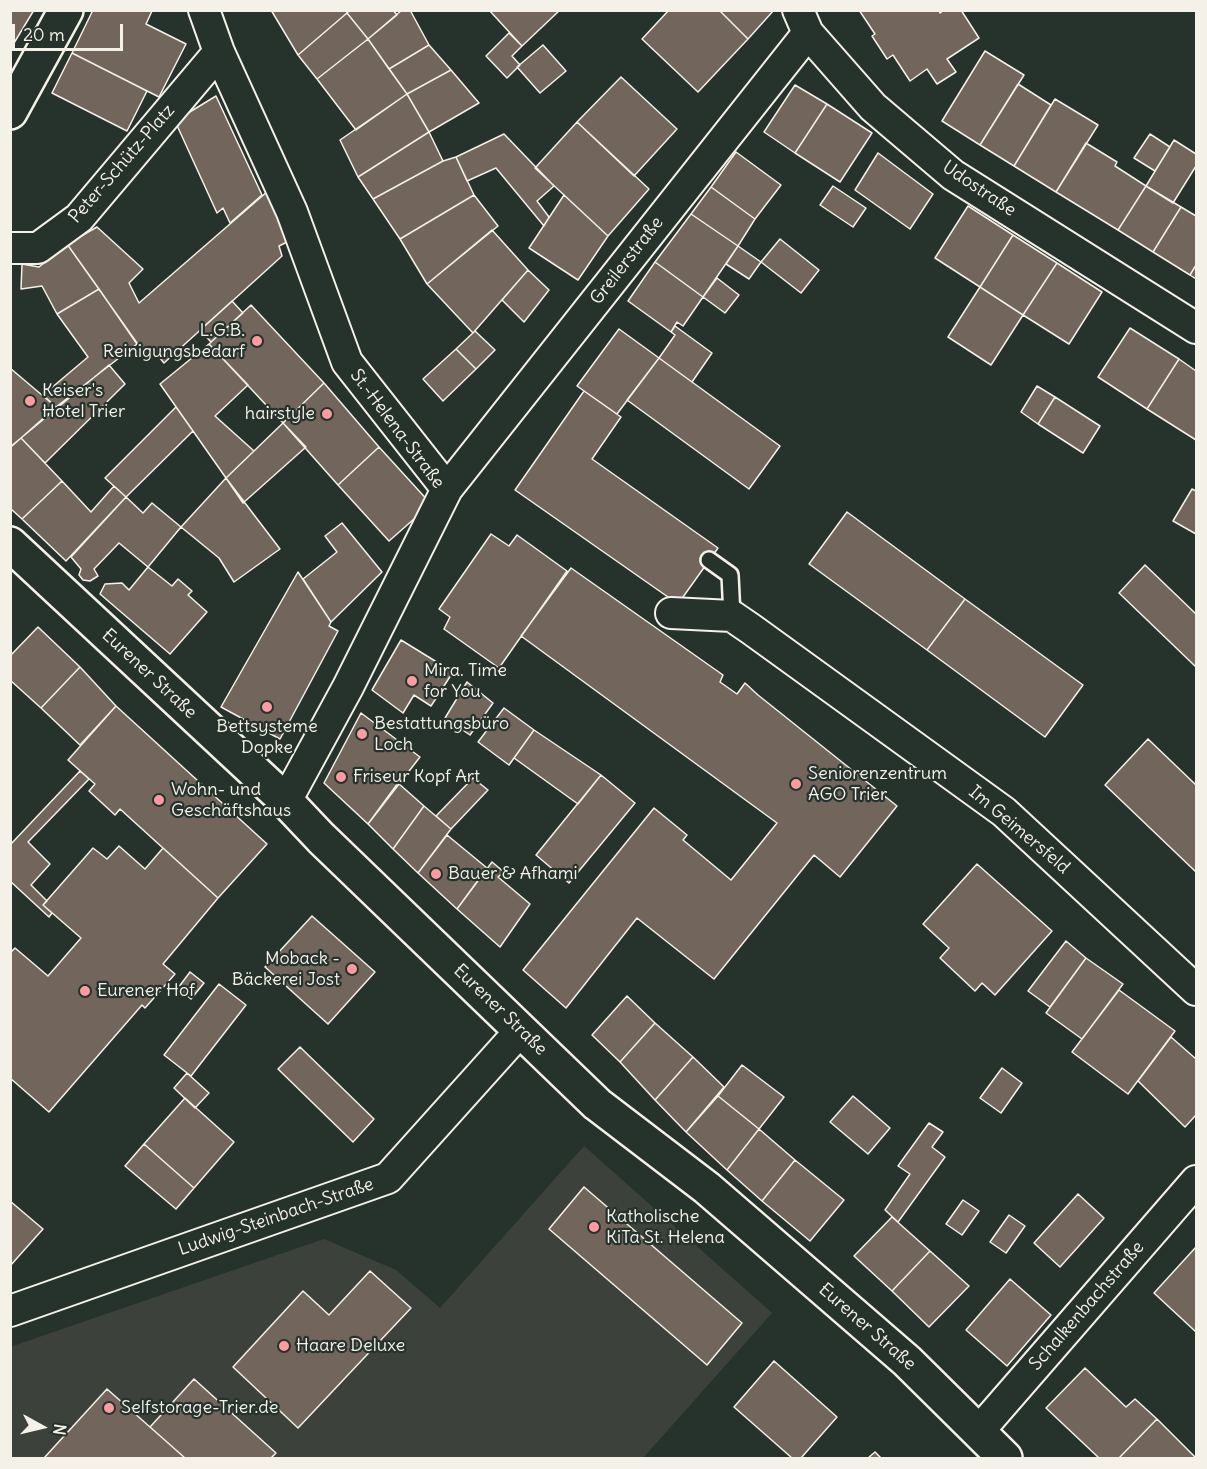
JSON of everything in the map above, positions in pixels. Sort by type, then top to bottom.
[{"type":"street","points":[[10,112],[66,10]]},
{"type":"street","name":"St.-Helena-Straße","points":[[204,10],[219,52],[292,212],[347,362],[447,489],[348,687],[286,801]]},
{"type":"street","name":"Udostraße","points":[[803,22],[873,107],[953,175],[1197,328]]},
{"type":"street","name":"Greilerstraße","points":[[447,489],[803,22]]},
{"type":"street","name":"Peter-Schütz-Platz","points":[[10,248],[38,249],[79,218],[219,52]]},
{"type":"street","name":"Eurener Straße","points":[[10,544],[286,801],[321,838],[597,1104],[707,1188],[898,1354],[1005,1458]]},
{"type":"street","points":[[671,613],[732,616]]},
{"type":"street","name":"Im Geimersfeld","points":[[732,616],[1004,812],[1197,990]]},
{"type":"street","name":"Ludwig-Steinbach-Straße","points":[[10,1311],[388,1178],[521,1030]]},
{"type":"street","name":"Schalkenbachstraße","points":[[978,1432],[1197,1181]]},
{"type":"lane","points":[[709,560],[730,575],[732,616]]},
{"type":"shaded area","points":[[584,1146],[772,1313],[643,1458],[11,1458],[10,1347],[324,1239],[396,1270],[440,1308]]},
{"type":"building","points":[[10,10],[34,10],[11,48],[10,47]]},
{"type":"building","points":[[93,10],[151,10],[146,24],[186,44],[159,97],[72,53]]},
{"type":"building","points":[[271,10],[346,10],[347,13],[298,55]]},
{"type":"building","points":[[350,10],[393,10],[397,15],[368,39],[347,13]]},
{"type":"building","points":[[402,10],[410,10],[429,45],[389,69],[368,39]]},
{"type":"building","points":[[489,10],[560,10],[522,46]]},
{"type":"building","points":[[669,10],[719,10],[748,39],[698,92],[642,39]]},
{"type":"building","points":[[719,10],[774,10],[748,39]]},
{"type":"building","points":[[859,10],[939,10],[940,13],[944,10],[961,10],[979,38],[947,59],[956,72],[937,84],[927,69],[910,81],[893,55],[887,59],[872,36],[875,34]]},
{"type":"building","points":[[347,13],[368,39],[317,79],[298,55]]},
{"type":"building","points":[[509,33],[522,46],[512,56],[520,65],[507,78],[486,56]]},
{"type":"building","points":[[368,39],[407,94],[356,130],[317,79]]},
{"type":"building","points":[[429,45],[451,70],[407,94],[389,69]]},
{"type":"building","points":[[543,45],[566,71],[540,93],[517,67]]},
{"type":"building","points":[[985,51],[1024,75],[980,145],[942,121]]},
{"type":"building","points":[[72,53],[147,91],[127,131],[52,93]]},
{"type":"building","points":[[451,70],[479,103],[429,132],[407,94]]},
{"type":"building","points":[[621,77],[677,129],[634,176],[577,122]]},
{"type":"building","points":[[1018,84],[1051,105],[1014,166],[980,145]]},
{"type":"building","points":[[795,85],[827,104],[795,153],[764,132]]},
{"type":"building","points":[[407,94],[429,132],[358,177],[340,140]]},
{"type":"building","points":[[216,96],[262,195],[230,223],[223,208],[217,213],[175,121]]},
{"type":"building","points":[[1055,99],[1098,125],[1056,192],[1014,166]]},
{"type":"building","points":[[827,104],[872,133],[840,182],[795,153]]},
{"type":"building","points":[[577,122],[649,189],[608,236],[535,168]]},
{"type":"building","points":[[429,132],[443,161],[373,199],[358,177]]},
{"type":"building","points":[[504,134],[554,186],[537,201],[549,217],[544,226],[496,168],[467,181],[456,157]]},
{"type":"building","points":[[1150,134],[1170,147],[1155,171],[1134,158]]},
{"type":"building","points":[[1174,140],[1196,154],[1196,166],[1173,203],[1146,186]]},
{"type":"building","points":[[1086,143],[1117,162],[1115,166],[1146,186],[1118,230],[1056,192]]},
{"type":"building","points":[[736,152],[781,185],[755,219],[711,187]]},
{"type":"building","points":[[878,153],[933,194],[910,229],[855,190]]},
{"type":"building","points":[[456,157],[474,195],[400,239],[373,199],[443,161]]},
{"type":"building","points":[[833,186],[866,208],[853,227],[820,205]]},
{"type":"building","points":[[1146,186],[1181,207],[1153,252],[1118,230]]},
{"type":"building","points":[[711,187],[755,219],[738,246],[691,214]]},
{"type":"building","points":[[268,191],[289,241],[279,246],[282,256],[164,363],[154,351],[149,360],[67,244],[97,227],[143,269],[129,283],[139,303]]},
{"type":"building","points":[[474,195],[498,226],[427,284],[400,239]]},
{"type":"building","points":[[564,195],[608,236],[578,280],[529,248]]},
{"type":"building","points":[[968,206],[1013,235],[980,287],[935,258]]},
{"type":"building","points":[[1181,207],[1196,216],[1196,265],[1190,275],[1153,252]]},
{"type":"building","points":[[691,214],[738,246],[703,297],[655,262]]},
{"type":"building","points":[[492,230],[528,270],[473,333],[427,284]]},
{"type":"building","points":[[1013,235],[1057,263],[1023,315],[980,287]]},
{"type":"building","points":[[780,239],[819,270],[801,293],[761,262]]},
{"type":"building","points":[[67,244],[99,289],[57,314],[42,286],[21,289],[22,264],[39,267]]},
{"type":"building","points":[[738,246],[761,262],[749,279],[726,264]]},
{"type":"building","points":[[655,262],[703,297],[683,326],[677,322],[671,332],[628,301]]},
{"type":"building","points":[[1057,263],[1102,292],[1069,344],[1023,315]]},
{"type":"building","points":[[1196,265],[1196,279],[1190,275]]},
{"type":"building","points":[[528,270],[549,290],[524,322],[502,300]]},
{"type":"building","points":[[717,278],[739,295],[725,313],[703,297]]},
{"type":"building","points":[[980,287],[1023,315],[991,365],[948,337]]},
{"type":"building","points":[[99,289],[137,344],[56,407],[43,395],[88,357],[57,314]]},
{"type":"building","points":[[232,301],[243,313],[211,342],[200,330]]},
{"type":"building","points":[[251,305],[324,383],[283,423],[209,344]]},
{"type":"building","points":[[675,326],[712,353],[692,382],[659,358],[675,335],[671,332]]},
{"type":"building","points":[[1130,328],[1179,359],[1147,409],[1098,377]]},
{"type":"building","points":[[619,329],[659,358],[617,414],[577,386]]},
{"type":"building","points":[[475,331],[495,350],[476,369],[456,349]]},
{"type":"building","points":[[209,344],[248,385],[215,416],[254,451],[226,478],[160,384]]},
{"type":"building","points":[[456,349],[476,369],[443,401],[423,379]]},
{"type":"building","points":[[659,358],[780,446],[749,489],[627,400]]},
{"type":"building","points":[[1179,359],[1196,371],[1196,440],[1147,409]]},
{"type":"building","points":[[109,365],[125,384],[45,463],[21,438]]},
{"type":"building","name":"Keiser's Hotel Trier","points":[[10,368],[56,407],[12,446],[10,445]]},
{"type":"building","points":[[324,383],[379,447],[338,485],[283,423]]},
{"type":"building","points":[[1037,386],[1055,397],[1038,424],[1021,412]]},
{"type":"building","points":[[584,391],[621,417],[592,459],[718,548],[678,604],[515,490]]},
{"type":"building","points":[[1055,397],[1100,426],[1083,453],[1038,424]]},
{"type":"building","points":[[176,407],[193,431],[126,497],[105,478]]},
{"type":"building","points":[[283,423],[306,447],[243,503],[226,478]]},
{"type":"building","points":[[21,438],[62,481],[22,519],[10,508],[10,447]]},
{"type":"building","points":[[379,447],[431,504],[389,541],[338,485]]},
{"type":"building","points":[[226,478],[280,549],[234,582],[219,558],[181,527]]},
{"type":"building","points":[[62,481],[91,512],[114,486],[126,497],[66,561],[22,519]]},
{"type":"building","points":[[1192,489],[1196,491],[1196,534],[1173,521]]},
{"type":"building","points":[[126,497],[143,513],[152,503],[181,527],[148,567],[119,543],[94,569],[98,576],[90,581],[83,580],[79,575],[81,569],[71,557]]},
{"type":"building","points":[[847,512],[965,599],[927,650],[809,564]]},
{"type":"building","points":[[342,523],[382,572],[331,622],[303,579],[337,552],[325,536]]},
{"type":"building","points":[[491,534],[509,546],[517,535],[567,571],[499,668],[444,629],[450,617],[439,609]]},
{"type":"building","points":[[1145,565],[1196,614],[1196,667],[1119,593]]},
{"type":"building","points":[[148,567],[172,586],[178,579],[192,591],[188,595],[207,612],[170,654],[100,594],[105,584],[122,583],[129,590]]},
{"type":"building","name":"Seniorenzentrum AGO Trier","points":[[571,568],[723,675],[720,682],[737,694],[745,683],[897,806],[840,877],[814,855],[714,979],[637,918],[566,1008],[523,970],[654,808],[687,835],[683,840],[731,880],[777,823],[521,636]]},
{"type":"building","points":[[298,572],[331,622],[329,626],[338,631],[280,739],[221,707]]},
{"type":"building","points":[[965,599],[1083,685],[1045,737],[927,650]]},
{"type":"building","points":[[38,627],[80,667],[41,708],[10,680],[10,656]]},
{"type":"building","name":"Mira. Time for You","points":[[401,640],[453,672],[431,706],[414,695],[403,713],[372,690]]},
{"type":"building","points":[[80,667],[116,706],[80,745],[41,708]]},
{"type":"building","points":[[467,682],[493,703],[470,735],[445,718]]},
{"type":"building","name":"Wohn- und Geschäftshaus","points":[[116,706],[267,844],[218,898],[120,809],[115,815],[89,791],[95,784],[68,760]]},
{"type":"building","points":[[504,708],[534,730],[509,765],[478,742]]},
{"type":"building","points":[[361,713],[420,757],[368,824],[324,783]]},
{"type":"building","points":[[534,730],[601,775],[578,804],[514,758]]},
{"type":"building","points":[[1148,739],[1196,785],[1196,872],[1105,785]]},
{"type":"building","points":[[80,771],[89,779],[28,842],[50,864],[31,885],[47,901],[43,905],[52,913],[49,917],[10,881],[10,845]]},
{"type":"building","points":[[601,775],[635,803],[569,883],[536,855]]},
{"type":"building","points":[[473,778],[488,790],[451,829],[436,816]]},
{"type":"building","points":[[398,783],[424,806],[393,849],[368,824]]},
{"type":"building","points":[[424,806],[451,829],[418,873],[393,849]]},
{"type":"building","points":[[447,835],[487,868],[457,909],[418,873]]},
{"type":"building","name":"Eurener Hof","points":[[119,846],[145,869],[163,848],[218,898],[163,964],[175,974],[145,1008],[142,1005],[49,1112],[10,1078],[10,953],[15,948],[48,976],[81,938],[43,905],[93,848],[107,859]]},
{"type":"building","points":[[492,862],[504,872],[498,877],[530,904],[500,947],[457,909]]},
{"type":"building","points":[[977,864],[1052,931],[995,995],[982,983],[975,991],[940,958],[949,948],[923,924]]},
{"type":"building","points":[[312,916],[375,972],[328,1024],[265,967]]},
{"type":"building","points":[[1066,941],[1086,958],[1050,1007],[1028,991]]},
{"type":"building","points":[[1086,958],[1123,984],[1082,1039],[1046,1013]]},
{"type":"building","points":[[190,972],[204,983],[191,999],[178,988]]},
{"type":"building","points":[[219,984],[246,1005],[191,1076],[164,1055]]},
{"type":"building","points":[[1119,990],[1175,1031],[1128,1094],[1072,1052]]},
{"type":"building","points":[[627,996],[655,1023],[620,1062],[592,1035]]},
{"type":"building","points":[[655,1023],[693,1057],[655,1100],[620,1062]]},
{"type":"building","points":[[1171,1037],[1196,1059],[1196,1115],[1185,1127],[1138,1081]]},
{"type":"building","points":[[300,1047],[374,1119],[353,1142],[278,1069]]},
{"type":"building","points":[[693,1057],[724,1087],[686,1132],[655,1100]]},
{"type":"building","points":[[742,1065],[784,1097],[759,1129],[718,1096]]},
{"type":"building","points":[[1002,1068],[1022,1083],[1001,1113],[980,1098]]},
{"type":"building","points":[[187,1073],[209,1093],[195,1108],[174,1088]]},
{"type":"building","points":[[718,1096],[759,1129],[727,1170],[686,1132]]},
{"type":"building","points":[[853,1096],[890,1128],[868,1154],[830,1122]]},
{"type":"building","points":[[185,1098],[234,1142],[194,1188],[144,1144]]},
{"type":"building","points":[[929,1123],[943,1132],[932,1147],[945,1157],[898,1222],[885,1210],[910,1174],[898,1166]]},
{"type":"building","points":[[759,1129],[795,1160],[762,1201],[727,1170]]},
{"type":"building","points":[[144,1144],[194,1188],[176,1209],[125,1166]]},
{"type":"building","points":[[795,1160],[844,1200],[810,1241],[762,1201]]},
{"type":"building","points":[[584,1187],[742,1323],[707,1365],[549,1229]]},
{"type":"building","points":[[1078,1194],[1104,1218],[1060,1267],[1034,1243]]},
{"type":"building","points":[[963,1200],[979,1211],[962,1235],[946,1224]]},
{"type":"building","points":[[10,1201],[43,1229],[10,1266]]},
{"type":"building","points":[[1009,1215],[1025,1226],[1006,1253],[990,1242]]},
{"type":"building","points":[[892,1217],[930,1251],[892,1291],[854,1256]]},
{"type":"building","points":[[1196,1247],[1196,1332],[1154,1293]]},
{"type":"building","points":[[930,1251],[969,1286],[929,1327],[892,1291]]},
{"type":"building","points":[[370,1271],[411,1308],[298,1428],[233,1367],[303,1291],[329,1315]]},
{"type":"building","points":[[1010,1279],[1051,1315],[1007,1366],[966,1330]]},
{"type":"building","points":[[774,1361],[837,1417],[801,1458],[792,1458],[734,1407]]},
{"type":"building","points":[[1085,1368],[1126,1407],[1135,1399],[1157,1419],[1119,1458],[1099,1458],[1046,1408]]},
{"type":"building","points":[[194,1379],[276,1453],[271,1458],[185,1458],[150,1427]]},
{"type":"building","name":"Selfstorage-Trier.de","points":[[107,1389],[150,1427],[185,1458],[44,1458]]},
{"type":"building","points":[[1157,1419],[1196,1458],[1119,1458]]},
{"type":"building","points":[[875,1452],[881,1458],[868,1458]]},
{"type":"place","name":"L.G.B. Reinigungsbedarf","points":[[257,341]]},
{"type":"place","name":"Keiser's Hotel Trier","points":[[30,401]]},
{"type":"place","name":"hairstyle","points":[[327,414]]},
{"type":"place","name":"Mira. Time for You","points":[[412,681]]},
{"type":"place","name":"Bettsysteme Dopke","points":[[267,707]]},
{"type":"place","name":"Bestattungsbüro Loch","points":[[362,734]]},
{"type":"place","name":"Friseur Kopf Art","points":[[341,777]]},
{"type":"place","name":"Seniorenzentrum AGO Trier","points":[[796,784]]},
{"type":"place","name":"Wohn- und Geschäftshaus","points":[[159,800]]},
{"type":"place","name":"Bauer & Afhami","points":[[436,874]]},
{"type":"place","name":"Moback - Bäckerei Jost","points":[[352,969]]},
{"type":"place","name":"Eurener Hof","points":[[85,991]]},
{"type":"place","name":"Katholische KiTa St. Helena","points":[[594,1227]]},
{"type":"place","name":"Haare Deluxe","points":[[284,1346]]},
{"type":"place","name":"Selfstorage-Trier.de","points":[[109,1408]]}]
